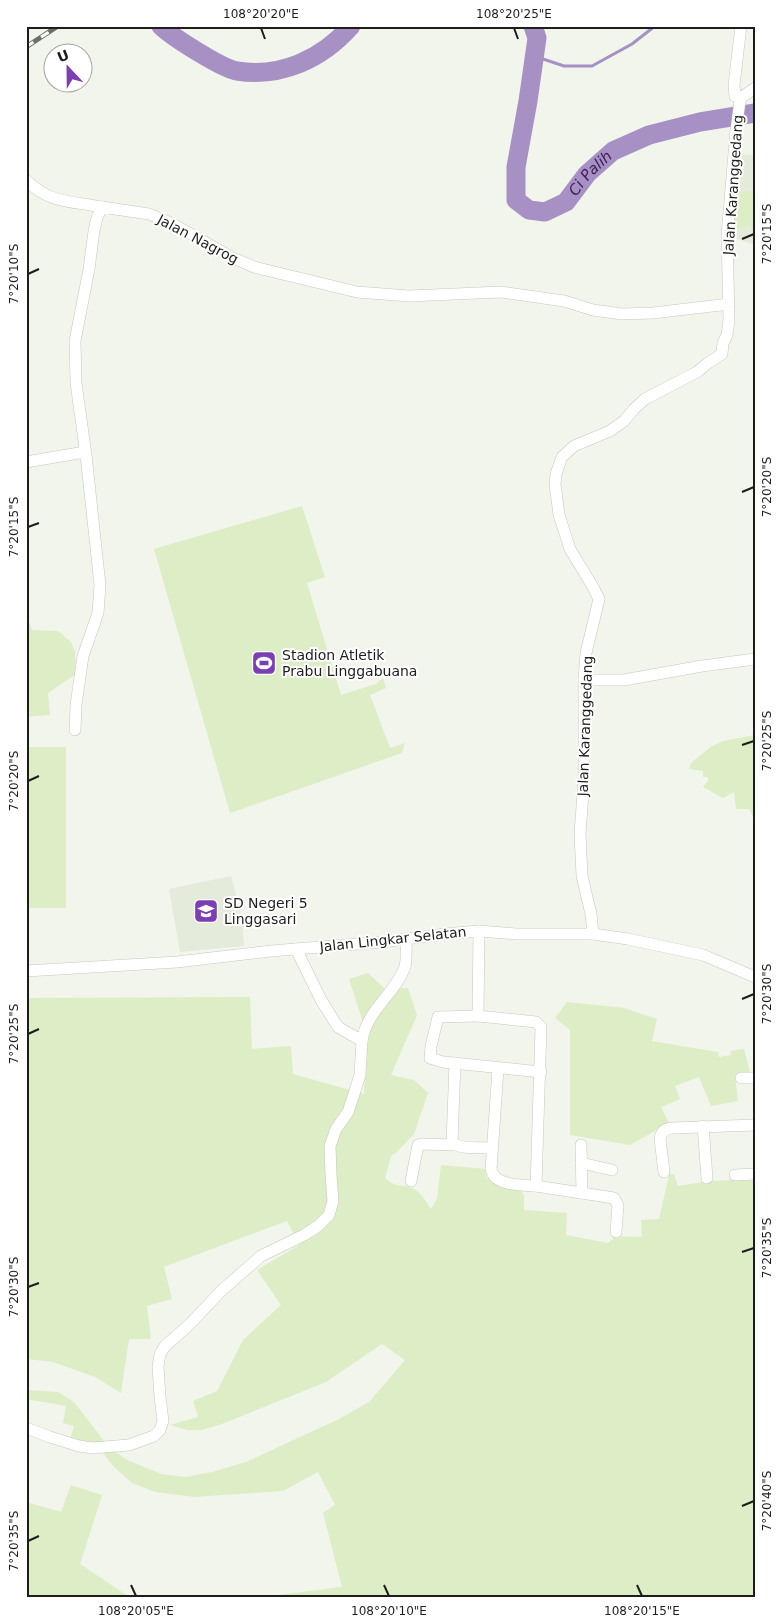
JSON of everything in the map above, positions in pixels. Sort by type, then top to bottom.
[{"type":"street","points":[[741,99],[735,96],[734,85],[742,27]]},
{"type":"street","name":"Jalan Karanggedang","points":[[593,934],[591,914],[582,876],[580,834],[584,779],[584,680],[586,652],[599,599],[570,549],[559,515],[555,484],[559,464],[566,452],[574,446],[610,431],[624,421],[645,399],[697,372],[722,354],[723,342],[727,335],[729,304],[727,235],[736,130],[741,99],[755,88]]},
{"type":"street","name":"Jalan Nagrog","points":[[26,180],[43,195],[56,199],[149,214],[171,222],[233,258],[254,267],[357,292],[409,296],[501,292],[564,301],[593,310],[622,314],[653,313],[729,304]]},
{"type":"street","points":[[75,730],[82,656],[98,613],[100,585],[86,452],[76,383],[75,341],[89,269],[94,231],[102,207]]},
{"type":"street","points":[[26,462],[86,452]]},
{"type":"street","points":[[584,680],[624,680],[755,659]]},
{"type":"street","points":[[478,1016],[479,931]]},
{"type":"street","name":"Jalan Lingkar Selatan","points":[[26,971],[177,962],[296,948],[479,931],[516,934],[593,934],[665,946],[703,955],[755,977]]},
{"type":"street","points":[[26,1428],[50,1438],[92,1448],[129,1445],[154,1436],[160,1430],[163,1421],[158,1367],[160,1354],[165,1346],[190,1324],[221,1291],[261,1256],[304,1235],[318,1226],[329,1215],[333,1201],[330,1175],[330,1146],[336,1129],[348,1112],[360,1075],[361,1046],[364,1030],[405,966],[406,939]]},
{"type":"street","points":[[296,948],[321,1000],[338,1027],[362,1041]]},
{"type":"street","points":[[536,1186],[541,1072],[541,1025],[536,1022],[478,1016],[441,1016],[437,1018],[430,1056],[432,1059],[442,1062],[541,1072]]},
{"type":"street","points":[[454,1144],[452,1133],[455,1063]]},
{"type":"street","points":[[498,1068],[491,1169],[494,1177],[518,1185],[612,1197],[617,1200],[618,1205],[616,1232]]},
{"type":"street","points":[[742,1078],[755,1078]]},
{"type":"street","points":[[664,1172],[660,1139],[662,1132],[669,1128],[755,1125]]},
{"type":"street","points":[[703,1126],[707,1178]]},
{"type":"street","points":[[410,1181],[418,1145],[454,1144],[492,1148]]},
{"type":"street","points":[[581,1145],[582,1194]]},
{"type":"street","points":[[581,1163],[612,1170]]},
{"type":"street","points":[[735,1175],[755,1174]]},
{"type":"shaded area","points":[[739,154],[755,155],[755,245],[732,237]]},
{"type":"shaded area","name":"SD Negeri 5 Linggasari","points":[[231,876],[242,919],[244,946],[180,952],[169,889]]},
{"type":"green space","points":[[735,191],[755,192],[755,230],[751,230],[751,226],[745,225],[745,229],[732,228]]},
{"type":"green space","points":[[302,506],[325,577],[307,583],[341,695],[376,684],[383,678],[386,688],[370,695],[390,748],[405,743],[402,753],[230,813],[154,549]]},
{"type":"green space","points":[[26,614],[32,630],[58,631],[71,642],[75,652],[76,674],[48,693],[50,715],[26,717]]},
{"type":"green space","points":[[755,735],[755,836],[753,836],[753,817],[749,809],[736,809],[734,792],[723,798],[703,787],[708,781],[708,777],[703,777],[703,771],[689,769],[691,763],[712,746],[723,741]]},
{"type":"green space","points":[[26,747],[66,747],[66,908],[26,908]]},
{"type":"green space","points":[[368,973],[385,989],[408,988],[417,1015],[391,1075],[414,1080],[428,1093],[414,1134],[391,1156],[385,1178],[396,1185],[415,1189],[431,1209],[437,1199],[441,1165],[487,1169],[486,1178],[518,1187],[524,1195],[524,1210],[567,1213],[566,1235],[608,1243],[617,1236],[642,1237],[641,1220],[659,1219],[669,1175],[674,1174],[678,1186],[709,1181],[755,1179],[755,1598],[254,1598],[342,1587],[323,1513],[335,1505],[318,1472],[283,1491],[194,1497],[155,1492],[132,1483],[114,1467],[95,1443],[70,1439],[74,1426],[63,1423],[66,1406],[26,1399],[26,1390],[58,1392],[74,1402],[108,1446],[127,1460],[161,1474],[185,1477],[212,1472],[246,1462],[339,1419],[369,1402],[405,1360],[382,1344],[326,1382],[222,1424],[202,1430],[188,1430],[170,1425],[198,1417],[193,1401],[217,1391],[243,1340],[281,1305],[257,1270],[299,1245],[287,1221],[164,1267],[172,1299],[147,1306],[151,1339],[129,1339],[121,1393],[95,1377],[53,1362],[26,1359],[26,998],[250,997],[252,1049],[291,1046],[293,1074],[364,1094],[366,1047],[362,1019],[349,979]]},
{"type":"green space","points":[[567,1002],[624,1008],[657,1019],[652,1041],[718,1052],[719,1057],[731,1055],[730,1051],[744,1049],[750,1072],[735,1076],[738,1101],[711,1106],[699,1077],[675,1086],[680,1099],[661,1107],[669,1123],[630,1145],[570,1135],[570,1030],[555,1018]]},
{"type":"green space","points":[[71,1485],[102,1495],[80,1564],[131,1598],[26,1598],[26,1502],[61,1512]]},
{"type":"waterway","name":"Ci Palih","points":[[161,26],[186,45],[221,65],[237,71],[253,72],[269,72],[300,64],[327,48],[351,26]]},
{"type":"waterway","name":"Ci Palih","points":[[533,26],[537,38],[516,167],[516,200],[529,210],[545,212],[566,202],[587,174],[613,151],[649,135],[700,122],[755,113]]},
{"type":"waterway","points":[[534,56],[564,66],[592,66],[632,44],[655,26]]},
{"type":"railway","points":[[26,47],[58,26]]},
{"type":"place","name":"Stadion Atletik Prabu Linggabuana","points":[[264,663]]},
{"type":"place","name":"SD Negeri 5 Linggasari","points":[[206,911]]}]
